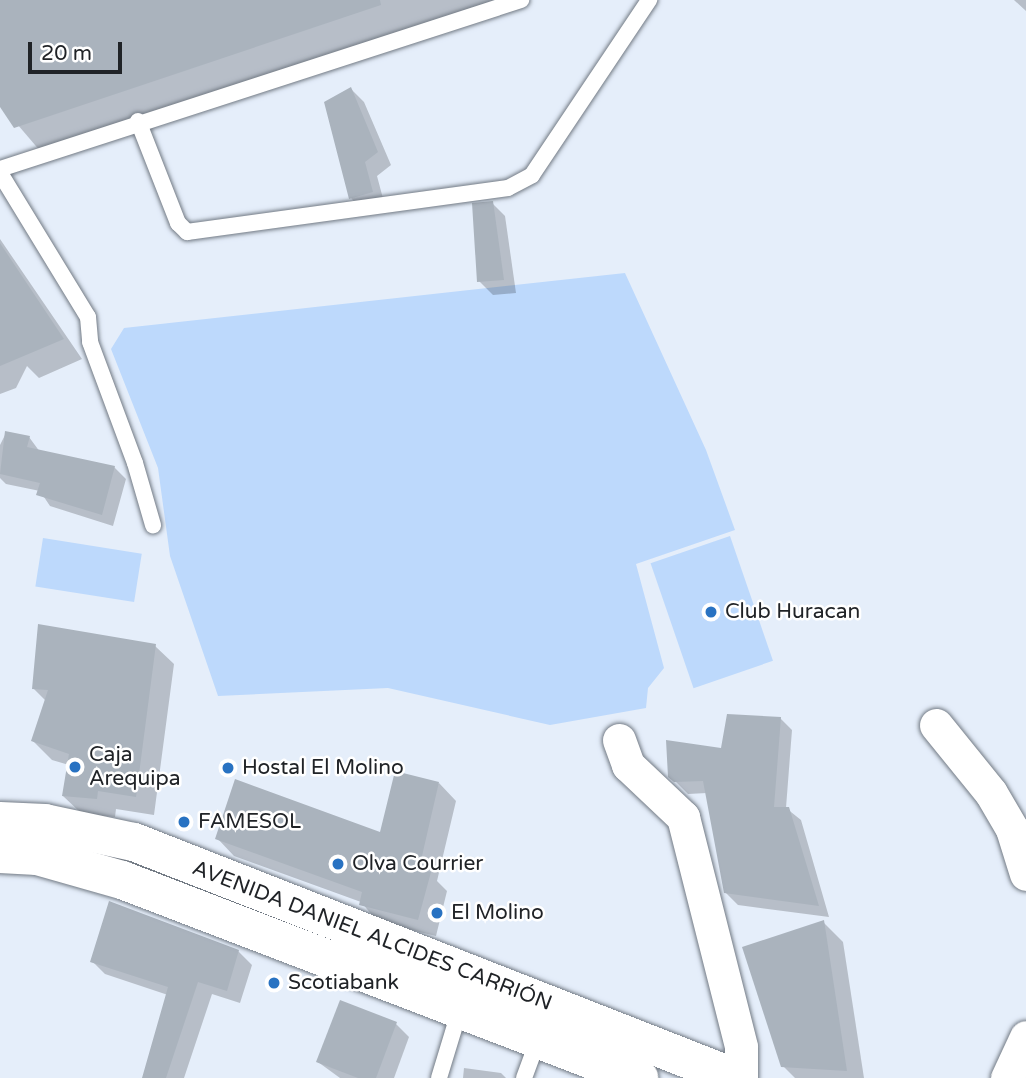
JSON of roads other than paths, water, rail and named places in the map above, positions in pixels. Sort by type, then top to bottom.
[{"type":"main road","name":"AVENIDA DANIEL ALCIDES CARRIÓN","points":[[0,821],[45,823],[134,842],[738,1078]]},
{"type":"main road","name":"AVENIDA DANIEL ALCIDES CARRIÓN","points":[[0,854],[37,856],[122,880],[639,1078]]},
{"type":"street","points":[[936,725],[1019,823],[1026,874]]},
{"type":"street","points":[[619,740],[628,765],[683,817],[741,1048],[738,1078]]},
{"type":"street","points":[[1007,1078],[1026,1037]]},
{"type":"lane","points":[[153,525],[135,463],[90,342],[88,317],[0,171],[138,121],[522,0]]},
{"type":"lane","points":[[138,121],[178,223],[187,232],[508,188],[532,175],[649,0]]},
{"type":"lane","points":[[439,1078],[460,1009]]},
{"type":"lane","points":[[524,1078],[538,1040]]},
{"type":"place","name":"Club Huracan","points":[[711,612]]},
{"type":"place","name":"Caja Arequipa","points":[[75,767]]},
{"type":"place","name":"Hostal El Molino","points":[[228,768]]},
{"type":"place","name":"FAMESOL","points":[[184,822]]},
{"type":"place","name":"Olva Courrier","points":[[338,864]]},
{"type":"place","name":"El Molino","points":[[437,913]]},
{"type":"place","name":"Scotiabank","points":[[274,983]]}]
